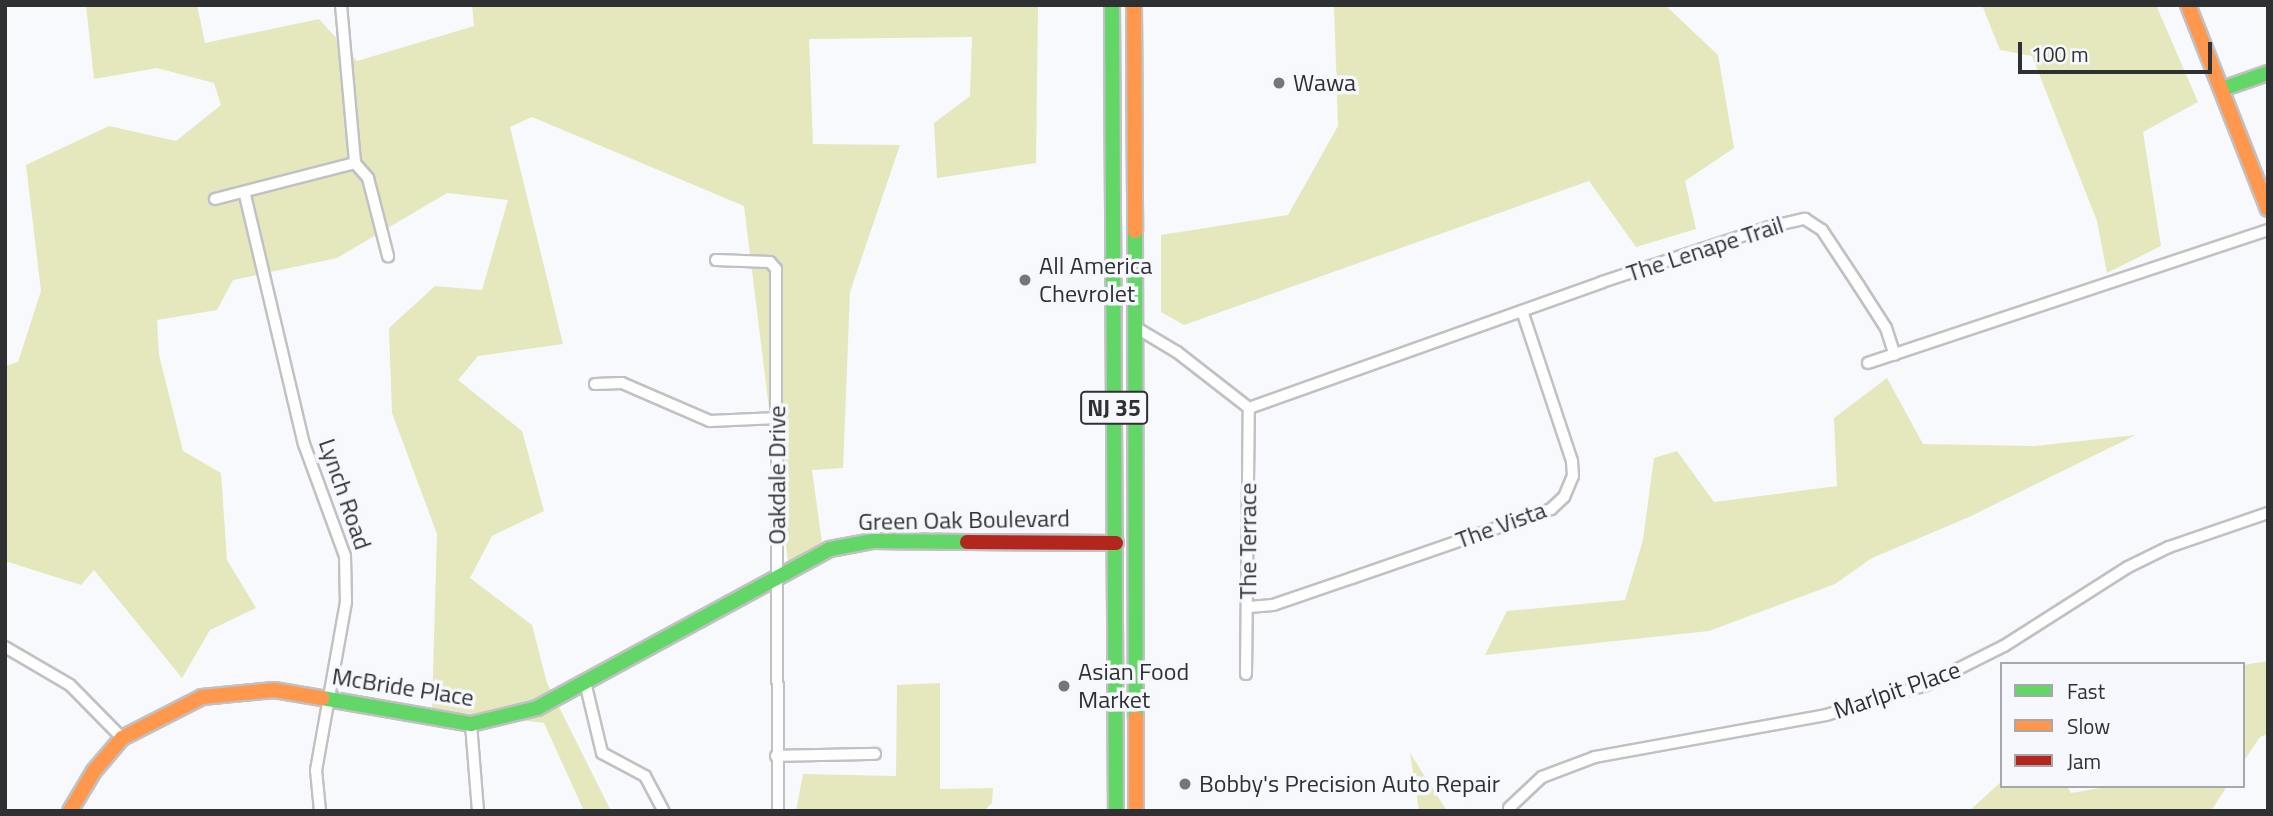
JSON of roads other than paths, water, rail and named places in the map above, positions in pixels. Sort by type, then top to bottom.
[{"type":"main road","name":"NJ 35","points":[[1112,5],[1116,811]]},
{"type":"main road","name":"NJ 35","points":[[1133,5],[1136,811]]},
{"type":"main road","points":[[2188,5],[2268,209]]},
{"type":"main road","points":[[2222,89],[2268,73]]},
{"type":"main road","name":"Green Oak Boulevard","points":[[777,574],[830,549],[873,541],[1116,543]]},
{"type":"main road","name":"McBride Place","points":[[122,738],[179,705],[224,692],[274,690],[471,724],[521,713],[585,682],[777,574]]},
{"type":"main road","points":[[70,811],[94,771],[122,738]]},
{"type":"street","points":[[341,5],[355,163],[368,178],[388,256]]},
{"type":"street","points":[[215,199],[244,195],[355,163]]},
{"type":"street","name":"Lynch Road","points":[[244,195],[304,444],[345,556],[346,601],[316,770],[320,811]]},
{"type":"street","name":"The Lenape Trail","points":[[1249,408],[1769,227],[1805,219],[1822,230],[1860,285],[1886,328],[1895,355]]},
{"type":"street","points":[[1868,363],[2268,230]]},
{"type":"street","name":"Oakdale Drive","points":[[716,260],[770,262],[776,269],[778,418],[775,750],[778,811]]},
{"type":"street","name":"The Vista","points":[[1249,607],[1273,605],[1551,509],[1564,497],[1573,476],[1572,461],[1522,311]]},
{"type":"street","points":[[1135,327],[1177,352],[1249,408]]},
{"type":"street","points":[[595,384],[622,383],[710,421],[778,418]]},
{"type":"street","name":"The Terrace","points":[[1246,674],[1249,607],[1249,408]]},
{"type":"street","name":"Marlpit Place","points":[[1508,808],[1542,777],[1595,757],[1826,715],[1926,685],[2004,646],[2128,567],[2169,547],[2268,513]]},
{"type":"street","points":[[5,647],[69,685],[122,738]]},
{"type":"street","points":[[585,682],[602,753],[645,776],[664,811]]},
{"type":"street","points":[[471,724],[478,811]]},
{"type":"street","points":[[775,750],[875,754]]},
{"type":"place","name":"Wawa","points":[[1279,83]]},
{"type":"place","name":"All America Chevrolet","points":[[1025,280]]},
{"type":"place","name":"Asian Food Market","points":[[1064,686]]},
{"type":"place","name":"Bobby's Precision Auto Repair","points":[[1185,784]]}]
